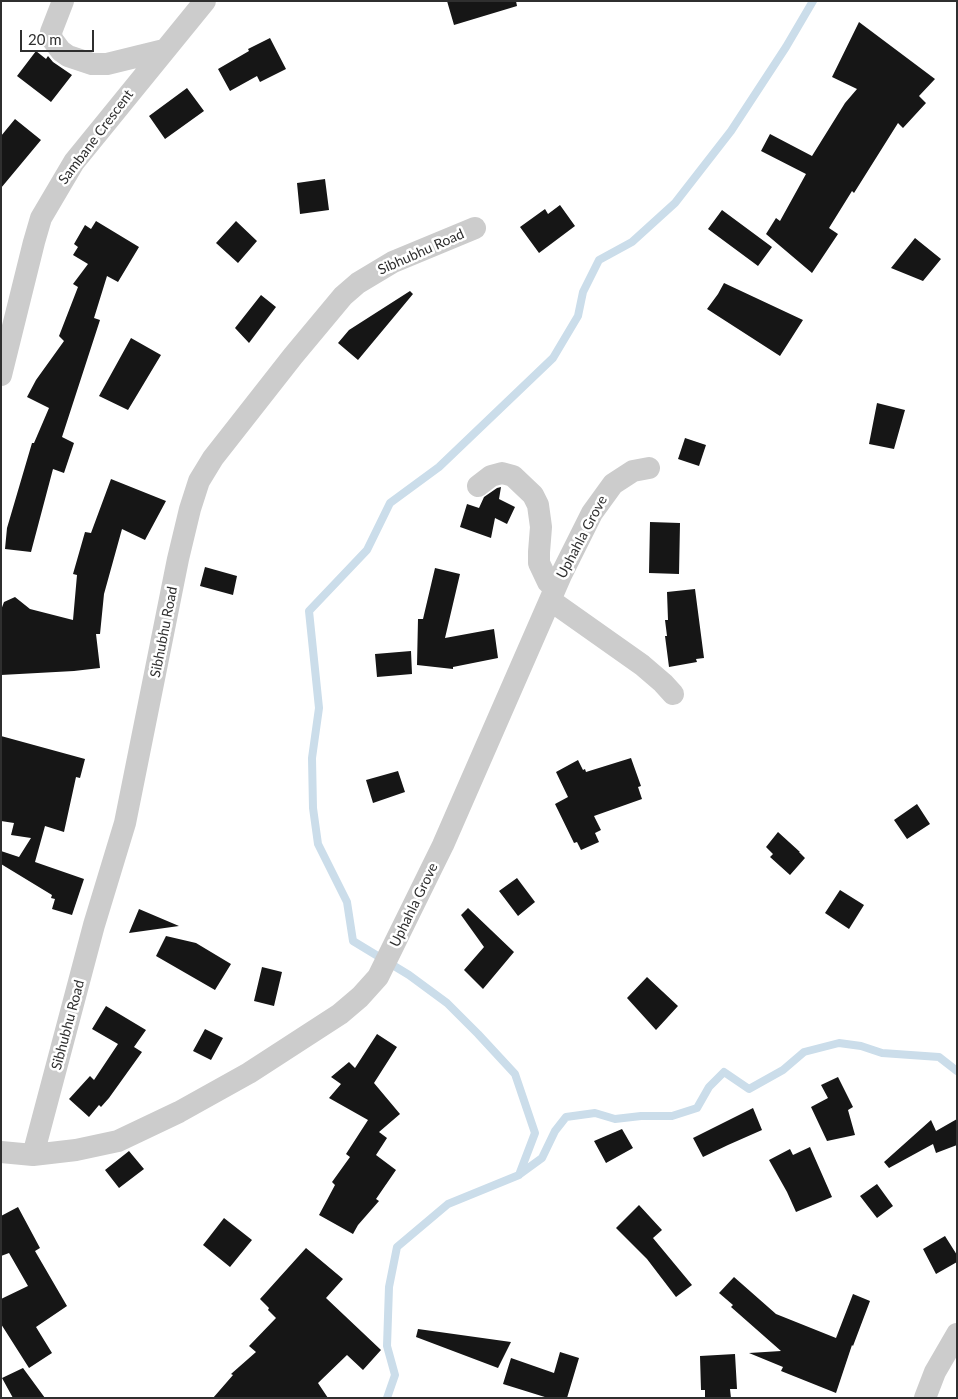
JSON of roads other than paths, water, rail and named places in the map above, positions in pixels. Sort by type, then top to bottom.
[{"type":"street","points":[[62,1],[51,32],[52,39],[61,51],[68,56],[92,64],[107,64],[164,50]]},
{"type":"street","name":"Sambane Crescent","points":[[1,375],[41,218],[74,162],[205,1]]},
{"type":"street","name":"Sibhubhu Road","points":[[33,1155],[94,925],[125,823],[178,559],[199,481],[213,458],[292,356],[343,296],[358,283],[393,262],[475,228]]},
{"type":"street","name":"Uphahla Grove","points":[[1,1152],[33,1155],[76,1150],[118,1141],[179,1112],[249,1073],[340,1014],[360,998],[378,977],[444,845],[561,575],[592,513],[613,484],[634,471],[649,468]]},
{"type":"street","points":[[478,486],[491,476],[502,473],[513,476],[533,495],[538,505],[541,527],[538,552],[539,563],[553,594],[642,665],[673,694]]},
{"type":"street","points":[[925,1398],[935,1372],[957,1334]]},
{"type":"waterway","points":[[387,1398],[395,1375],[387,1346],[389,1287],[397,1247],[448,1204],[519,1175],[535,1133],[515,1074],[478,1034],[447,1003],[409,975],[353,941],[347,902],[318,844],[313,808],[312,758],[319,708],[309,611],[367,550],[390,503],[439,467],[553,358],[578,316],[583,292],[599,260],[632,242],[675,203],[731,131],[786,47],[813,1]]},
{"type":"waterway","points":[[520,1174],[542,1158],[555,1131],[566,1117],[595,1113],[615,1119],[641,1116],[672,1116],[697,1108],[709,1087],[724,1072],[749,1089],[783,1070],[804,1052],[839,1043],[861,1046],[882,1053],[939,1057],[957,1071]]}]
